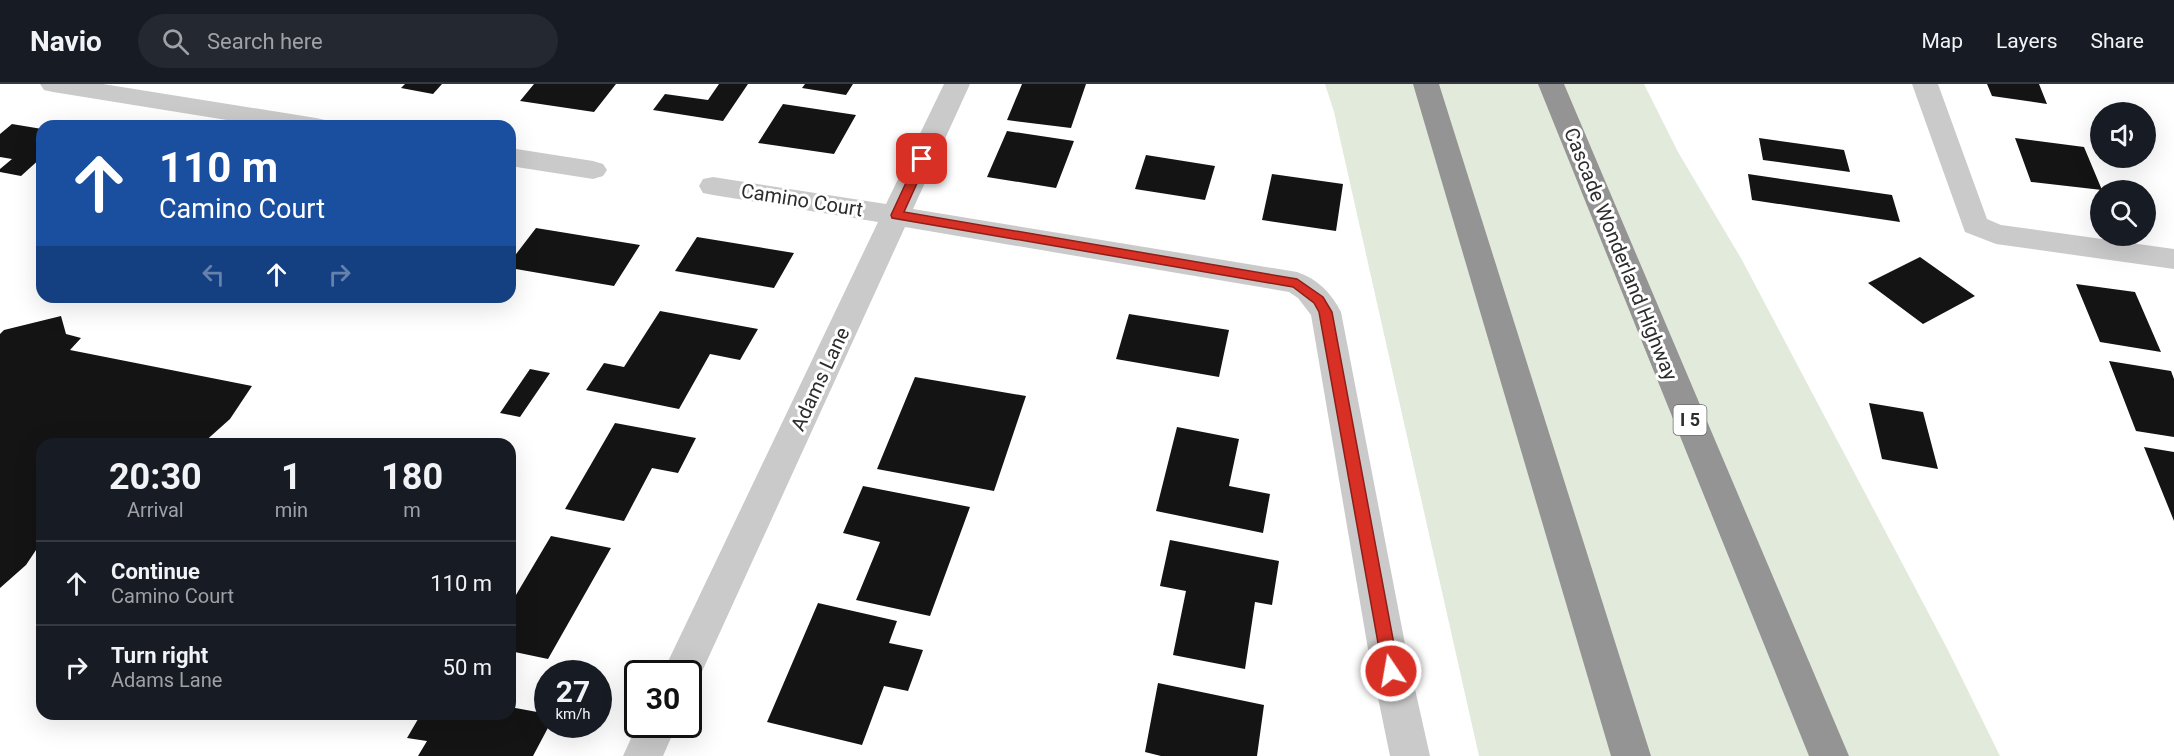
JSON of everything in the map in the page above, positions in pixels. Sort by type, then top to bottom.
[{"type":"highway","points":[[1426,84],[1631,756]]},
{"type":"highway","name":"Cascade Wonderland Highway","points":[[1551,84],[1829,756]]},
{"type":"street","points":[[53,84],[278,120]]},
{"type":"street","name":"Adams Lane","points":[[688,660],[957,84]]},
{"type":"street","points":[[1925,84],[1975,225],[1996,234],[2174,259]]},
{"type":"street","points":[[516,158],[593,170]]},
{"type":"street","name":"Camino Court","points":[[713,186],[1139,255],[1297,283],[1309,290],[1326,312],[1387,649],[1410,756]]},
{"type":"street","points":[[643,756],[651,738]]},
{"type":"green space","points":[[1325,84],[1644,84],[1678,152],[1742,260],[1948,650],[2000,756],[1479,756],[1334,112]]},
{"type":"building","points":[[405,84],[442,84],[433,94],[401,88]]},
{"type":"building","points":[[534,84],[616,84],[594,112],[520,101]]},
{"type":"building","points":[[719,84],[748,84],[723,121],[653,110],[665,94],[708,100]]},
{"type":"building","points":[[805,84],[853,84],[846,95],[802,88]]},
{"type":"building","points":[[1022,84],[1086,84],[1071,128],[1007,120]]},
{"type":"building","points":[[1987,84],[2039,84],[2047,104],[1992,96]]},
{"type":"building","points":[[783,104],[856,115],[834,154],[758,143]]},
{"type":"building","points":[[12,124],[36,128],[36,162],[21,176],[0,172],[0,169],[12,159],[0,157],[0,134]]},
{"type":"building","points":[[1007,131],[1074,141],[1056,188],[987,177]]},
{"type":"building","points":[[1759,138],[1844,150],[1850,172],[1763,160]]},
{"type":"building","points":[[2015,138],[2084,147],[2090,161],[2090,168],[2093,168],[2098,180],[2090,180],[2090,189],[2031,182]]},
{"type":"building","points":[[1146,155],[1215,166],[1205,200],[1135,189]]},
{"type":"building","points":[[1272,174],[1343,184],[1336,231],[1262,220]]},
{"type":"building","points":[[1748,174],[1892,195],[1900,222],[1752,200]]},
{"type":"building","points":[[536,228],[640,245],[614,286],[516,269],[516,254]]},
{"type":"building","points":[[697,237],[794,253],[774,288],[675,271]]},
{"type":"building","points":[[1920,257],[1975,296],[1923,324],[1868,283]]},
{"type":"building","points":[[2076,284],[2135,292],[2161,352],[2100,342]]},
{"type":"building","points":[[660,311],[758,329],[740,360],[710,354],[679,409],[586,390],[604,363],[624,367]]},
{"type":"building","points":[[1129,314],[1229,330],[1219,377],[1116,359]]},
{"type":"building","points":[[61,316],[66,334],[81,338],[70,350],[252,386],[230,419],[209,438],[36,438],[36,550],[26,565],[0,588],[0,334],[4,330]]},
{"type":"building","points":[[2109,361],[2171,371],[2174,379],[2174,437],[2136,431]]},
{"type":"building","points":[[530,369],[550,373],[520,417],[500,413]]},
{"type":"building","points":[[915,377],[1026,396],[994,491],[877,469]]},
{"type":"building","points":[[1869,403],[1923,412],[1938,469],[1882,459]]},
{"type":"building","points":[[615,423],[696,438],[678,473],[652,468],[624,521],[565,509]]},
{"type":"building","points":[[1177,427],[1239,439],[1229,486],[1270,494],[1263,533],[1156,511]]},
{"type":"building","points":[[2144,447],[2174,452],[2174,521]]},
{"type":"building","points":[[863,486],[970,507],[930,616],[856,600],[880,542],[843,533]]},
{"type":"building","points":[[551,536],[611,548],[548,659],[516,652],[516,595]]},
{"type":"building","points":[[1170,540],[1279,561],[1272,605],[1255,602],[1245,669],[1173,655],[1186,591],[1160,586]]},
{"type":"building","points":[[818,603],[897,621],[889,643],[923,650],[908,691],[884,686],[862,745],[767,722]]},
{"type":"building","points":[[1158,683],[1264,705],[1257,756],[1161,756],[1145,752]]},
{"type":"building","points":[[516,708],[534,711],[534,738],[543,738],[533,756],[418,756],[427,741],[407,738],[418,720],[516,720]]},
{"type":"route","points":[[922,159],[897,215],[1297,283],[1309,290],[1326,312],[1391,671]]}]
